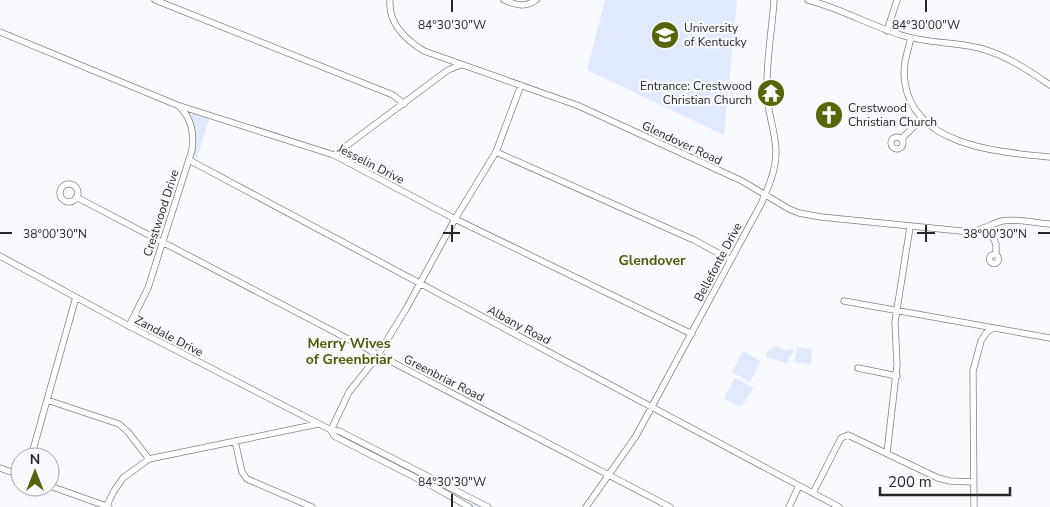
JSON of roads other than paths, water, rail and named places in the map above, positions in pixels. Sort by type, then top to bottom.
[{"type":"street","points":[[155,0],[393,95],[404,104]]},
{"type":"street","name":"Glendover Road","points":[[390,0],[392,17],[396,28],[424,52],[588,110],[742,181],[779,204],[800,214],[971,232],[1010,220],[1050,224]]},
{"type":"street","points":[[504,0],[522,6],[536,0]]},
{"type":"street","name":"Bellefonte Drive","points":[[586,507],[636,436],[765,195],[774,171],[776,157],[775,140],[769,114],[767,91],[774,0]]},
{"type":"street","points":[[808,0],[887,31],[911,38],[988,51],[1021,65],[1050,85]]},
{"type":"street","points":[[887,31],[897,0]]},
{"type":"street","name":"Jesselin Drive","points":[[0,32],[178,105],[334,155],[455,219],[692,334]]},
{"type":"street","points":[[911,38],[904,65],[905,84],[913,107],[922,119],[949,136],[974,147],[998,152],[1050,157]]},
{"type":"street","points":[[334,155],[448,70],[461,65]]},
{"type":"street","points":[[330,430],[349,392],[403,314],[455,219],[496,152],[521,85]]},
{"type":"street","name":"Crestwood Drive","points":[[129,326],[146,294],[193,143],[193,131],[187,115],[178,105]]},
{"type":"street","points":[[901,139],[922,119]]},
{"type":"street","points":[[496,152],[686,236],[731,260]]},
{"type":"street","name":"Albany Road","points":[[189,160],[839,507]]},
{"type":"street","name":"Greenbriar Road","points":[[76,197],[670,507]]},
{"type":"street","points":[[887,453],[897,376],[894,333],[896,311],[910,227]]},
{"type":"street","points":[[988,227],[996,244],[996,255]]},
{"type":"street","name":"Zandale Drive","points":[[0,256],[129,326],[318,424],[330,430],[339,431],[488,507]]},
{"type":"street","points":[[34,447],[76,297]]},
{"type":"street","points":[[844,301],[1047,337],[1050,343]]},
{"type":"street","points":[[974,324],[978,329],[980,341],[972,376],[974,507]]},
{"type":"street","points":[[980,341],[993,328]]},
{"type":"street","points":[[858,368],[897,376]]},
{"type":"street","points":[[47,400],[120,424],[149,460]]},
{"type":"street","points":[[60,490],[108,507],[123,478],[149,460],[318,424]]},
{"type":"street","name":"Zandale Drive","points":[[330,430],[334,436],[470,507]]},
{"type":"street","points":[[813,493],[844,435],[851,435],[938,478],[973,482]]},
{"type":"street","points":[[235,441],[242,472],[248,479],[312,507]]},
{"type":"street","points":[[790,507],[799,486]]},
{"type":"waterway","points":[[337,434],[407,470]]},
{"type":"waterway","points":[[446,490],[476,507]]},
{"type":"place","name":"University of Kentucky","points":[[665,35]]},
{"type":"place","name":"Entrance: Crestwood Christian Church","points":[[771,93]]},
{"type":"place","name":"Crestwood Christian Church","points":[[829,115]]},
{"type":"district","name":"Glendover","points":[[652,260]]},
{"type":"district","name":"Merry Wives of Greenbriar","points":[[349,352]]}]
